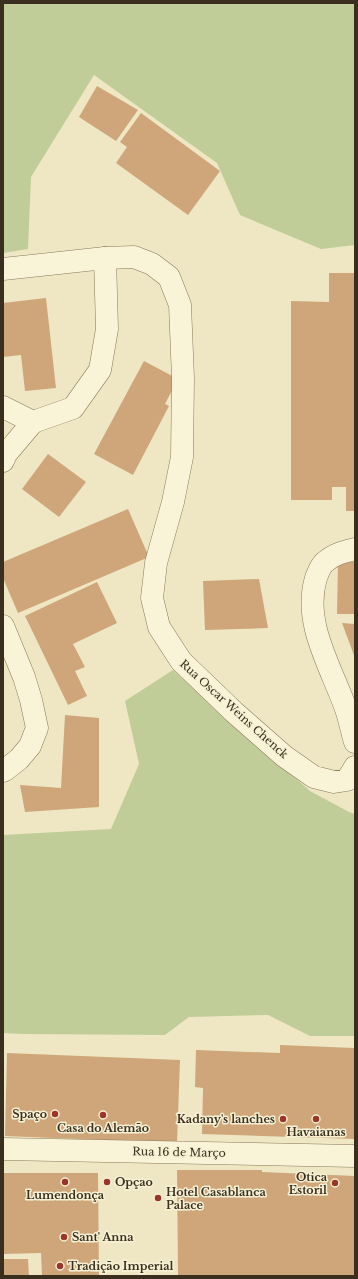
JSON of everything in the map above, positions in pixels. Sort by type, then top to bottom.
[{"type":"street","name":"Rua Oscar Weins Chenck","points":[[3,269],[105,258],[134,257],[152,264],[168,277],[180,305],[183,378],[182,457],[173,502],[156,563],[152,598],[158,628],[181,661],[234,712],[284,756],[314,777],[334,782],[347,780],[355,767]]},
{"type":"street","points":[[3,461],[6,454],[33,422],[73,408],[100,370],[107,329],[105,258]]},
{"type":"street","points":[[3,407],[33,422]]},
{"type":"street","points":[[355,549],[338,553],[324,563],[318,571],[313,590],[314,616],[325,659],[347,711],[355,742]]},
{"type":"street","points":[[3,626],[24,677],[37,728],[30,746],[19,759],[3,771]]},
{"type":"street","name":"Rua 16 de Março","points":[[3,1149],[355,1156]]},
{"type":"green space","points":[[3,3],[355,3],[355,245],[321,249],[240,215],[217,163],[94,75],[31,177],[28,249],[3,253]]},
{"type":"green space","points":[[173,670],[310,791],[355,814],[355,1036],[310,1036],[268,1015],[189,1017],[165,1035],[3,1033],[3,835],[111,829],[139,764],[125,701]]},
{"type":"building","points":[[97,86],[138,110],[116,141],[79,117]]},
{"type":"building","points":[[141,113],[220,171],[188,215],[116,163],[127,147],[120,142]]},
{"type":"building","points":[[329,273],[355,273],[355,511],[346,511],[346,487],[332,487],[332,500],[291,500],[291,301],[329,302]]},
{"type":"building","points":[[46,298],[56,388],[25,391],[21,355],[3,357],[3,303]]},
{"type":"building","points":[[144,361],[178,379],[165,404],[169,406],[133,475],[94,454]]},
{"type":"building","points":[[48,454],[86,482],[59,517],[22,489]]},
{"type":"building","points":[[128,509],[149,557],[18,613],[3,578],[3,562]]},
{"type":"building","points":[[338,561],[355,562],[355,614],[337,614]]},
{"type":"building","points":[[259,579],[268,628],[205,630],[203,581]]},
{"type":"building","points":[[97,582],[117,623],[73,644],[85,667],[75,671],[87,696],[68,705],[25,616]]},
{"type":"building","points":[[342,623],[355,624],[355,658]]},
{"type":"building","points":[[65,715],[99,718],[99,807],[25,812],[20,785],[61,788]]},
{"type":"building","points":[[280,1045],[355,1048],[355,1139],[202,1134],[203,1088],[195,1087],[196,1050],[280,1053]]},
{"type":"building","points":[[7,1053],[180,1060],[177,1143],[5,1136]]},
{"type":"building","points":[[177,1170],[262,1170],[262,1172],[355,1176],[355,1276],[178,1276]]},
{"type":"building","points":[[3,1173],[98,1173],[99,1276],[42,1276],[41,1253],[3,1254]]},
{"type":"building","points":[[3,1259],[28,1259],[29,1276],[3,1276]]},
{"type":"place","name":"Spaço","points":[[55,1114]]},
{"type":"place","name":"Casa do Alemão","points":[[103,1115]]},
{"type":"place","name":"Kadany's lanches","points":[[283,1119]]},
{"type":"place","name":"Havaianas","points":[[316,1119]]},
{"type":"place","name":"Lumendonça","points":[[65,1182]]},
{"type":"place","name":"Opçao","points":[[107,1182]]},
{"type":"place","name":"Otica Estoril","points":[[335,1183]]},
{"type":"place","name":"Hotel Casablanca Palace","points":[[158,1198]]},
{"type":"place","name":"Sant' Anna","points":[[64,1237]]},
{"type":"place","name":"Tradição Imperial","points":[[60,1266]]}]
